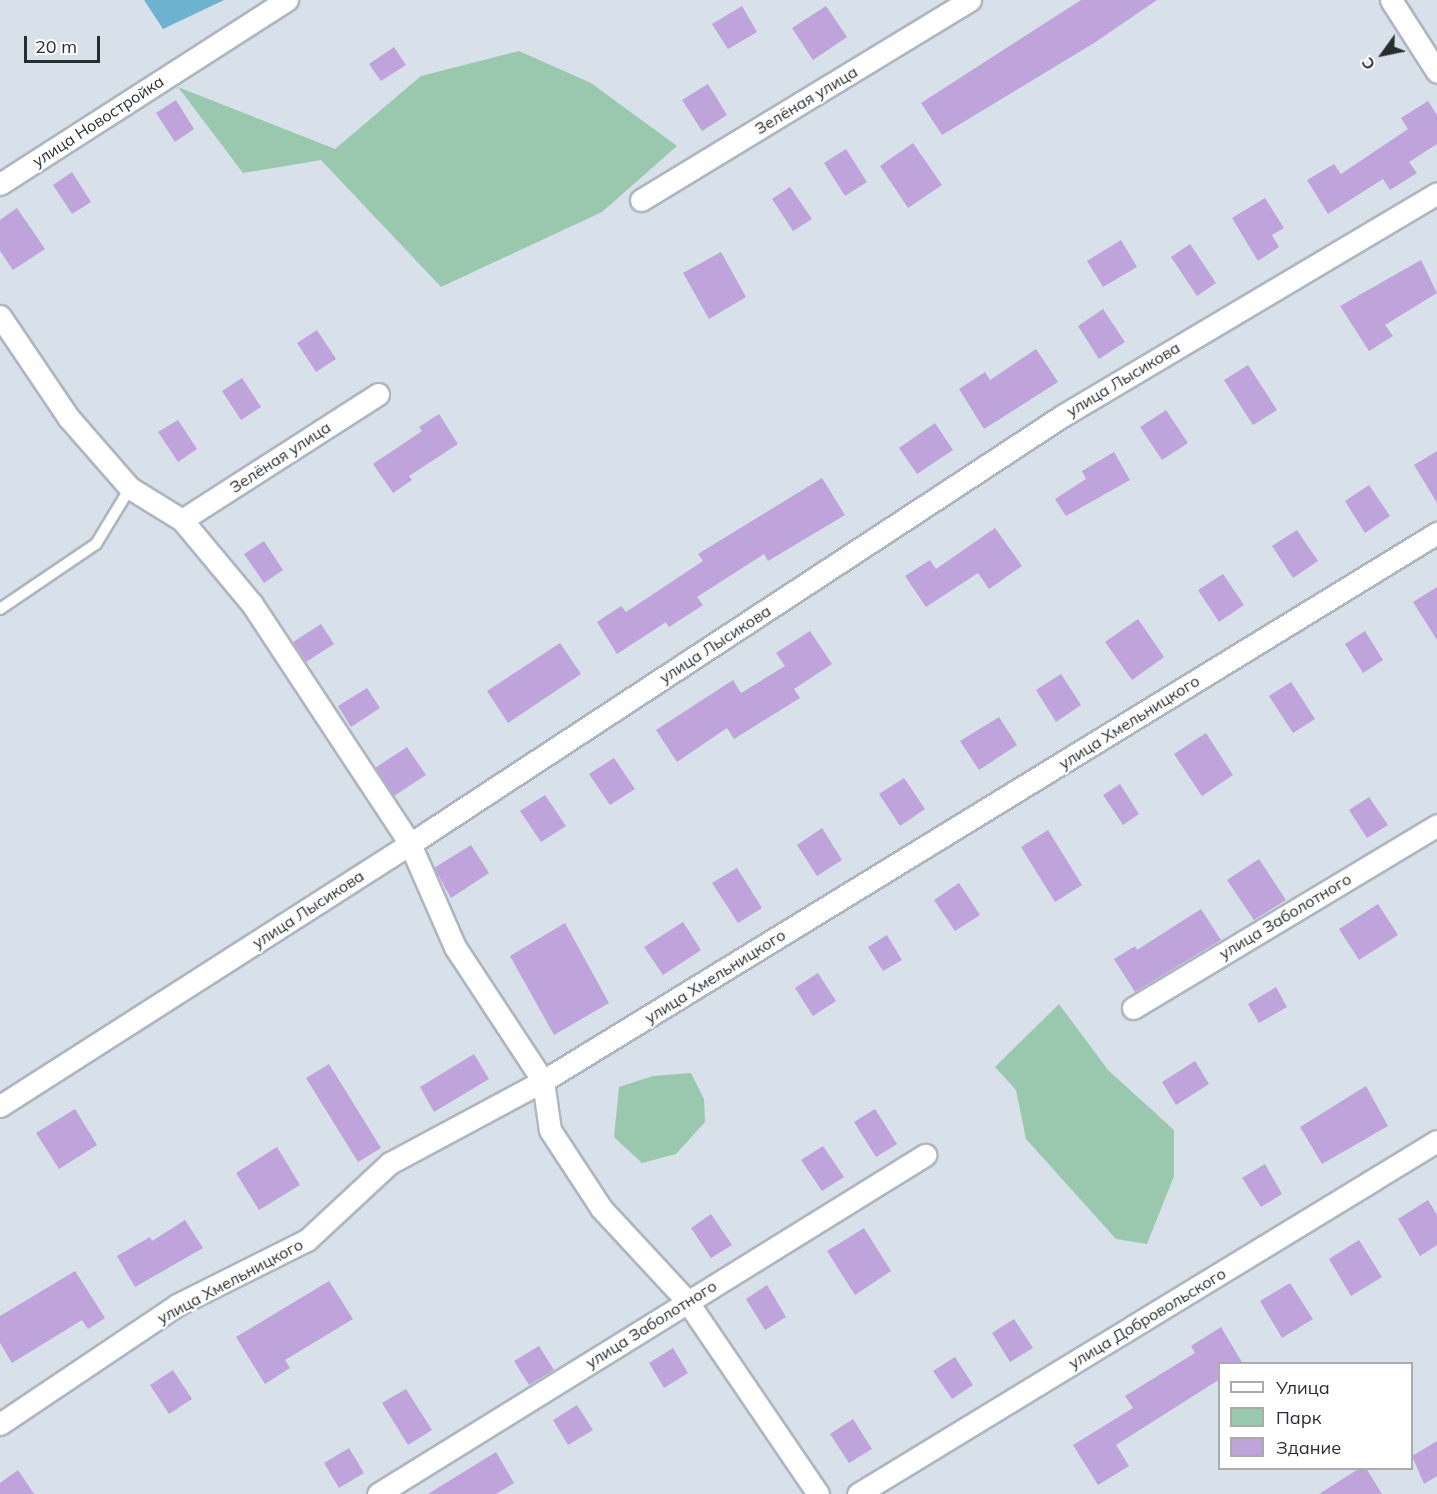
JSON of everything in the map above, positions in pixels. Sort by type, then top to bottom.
[{"type":"street","name":"улица Новостройка","points":[[0,184],[287,0]]},
{"type":"street","name":"Зелёная улица","points":[[641,200],[970,0]]},
{"type":"street","points":[[1391,0],[1437,72]]},
{"type":"street","name":"улица Лысикова","points":[[0,1106],[410,844],[1062,416],[1437,193]]},
{"type":"street","points":[[0,316],[68,417],[130,488],[182,520],[252,604],[410,844],[455,947],[543,1081],[550,1130],[595,1198],[687,1301],[818,1494]]},
{"type":"street","name":"Зелёная улица","points":[[182,520],[378,394]]},
{"type":"street","name":"улица Хмельницкого","points":[[0,1424],[177,1305],[307,1240],[390,1163],[543,1081],[1437,533]]},
{"type":"street","name":"улица Заболотного","points":[[1133,1008],[1437,825]]},
{"type":"street","name":"улица Добровольского","points":[[858,1494],[1437,1141]]},
{"type":"street","name":"улица Заболотного","points":[[378,1494],[925,1155]]},
{"type":"lane","points":[[0,609],[96,544],[130,488]]},
{"type":"green space","points":[[519,51],[591,83],[677,146],[602,212],[441,287],[321,160],[243,173],[178,87],[335,149],[421,76]]},
{"type":"green space","points":[[1059,1004],[1108,1070],[1174,1130],[1174,1176],[1147,1244],[1116,1239],[1026,1139],[1016,1090],[995,1067]]},
{"type":"green space","points":[[691,1073],[704,1099],[705,1122],[676,1154],[642,1163],[614,1137],[619,1087],[653,1076]]},
{"type":"water","points":[[144,0],[224,0],[163,29]]},
{"type":"building","points":[[1081,0],[1157,0],[1094,43],[942,135],[921,103]]},
{"type":"building","points":[[742,6],[757,32],[728,49],[712,24]]},
{"type":"building","points":[[826,6],[847,37],[813,60],[792,28]]},
{"type":"building","points":[[394,47],[406,65],[381,81],[369,64]]},
{"type":"building","points":[[708,84],[727,115],[702,131],[682,100]]},
{"type":"building","points":[[176,100],[194,129],[175,142],[156,113]]},
{"type":"building","points":[[1428,101],[1437,115],[1437,144],[1409,162],[1417,173],[1390,190],[1383,179],[1328,214],[1307,180],[1334,164],[1341,174],[1408,129],[1401,118]]},
{"type":"building","points":[[913,143],[942,185],[908,208],[880,166]]},
{"type":"building","points":[[846,149],[867,182],[845,196],[824,163]]},
{"type":"building","points":[[72,172],[91,202],[72,214],[53,185]]},
{"type":"building","points":[[790,187],[812,219],[793,231],[772,199]]},
{"type":"building","points":[[1265,198],[1284,228],[1272,235],[1279,247],[1258,261],[1232,218]]},
{"type":"building","points":[[17,208],[45,249],[13,270],[0,251],[0,220]]},
{"type":"building","points":[[1121,240],[1137,267],[1103,287],[1087,261]]},
{"type":"building","points":[[1190,244],[1216,283],[1197,296],[1171,257]]},
{"type":"building","points":[[721,252],[746,297],[709,319],[683,273]]},
{"type":"building","points":[[1421,260],[1437,293],[1385,325],[1393,336],[1369,351],[1340,306]]},
{"type":"building","points":[[1103,309],[1125,342],[1099,359],[1078,326]]},
{"type":"building","points":[[317,330],[336,359],[316,372],[297,343]]},
{"type":"building","points":[[1036,349],[1058,382],[984,429],[959,389],[985,372],[990,380]]},
{"type":"building","points":[[1248,365],[1277,410],[1253,425],[1224,380]]},
{"type":"building","points":[[242,378],[261,407],[241,420],[222,391]]},
{"type":"building","points":[[1166,410],[1188,443],[1162,460],[1140,427]]},
{"type":"building","points":[[439,414],[458,444],[409,476],[412,480],[393,493],[373,464],[422,431],[419,427]]},
{"type":"building","points":[[178,420],[197,449],[178,462],[158,432]]},
{"type":"building","points":[[935,423],[953,450],[917,474],[899,448]]},
{"type":"building","points":[[1437,451],[1437,503],[1414,465]]},
{"type":"building","points":[[1114,452],[1130,480],[1066,516],[1055,499],[1086,479],[1082,471]]},
{"type":"building","points":[[822,478],[845,515],[768,561],[764,554],[697,597],[703,605],[669,627],[666,622],[617,654],[597,622],[621,606],[626,612],[703,561],[698,554]]},
{"type":"building","points":[[1369,485],[1390,516],[1365,533],[1345,501]]},
{"type":"building","points":[[995,528],[1022,566],[989,589],[978,573],[926,607],[905,576],[930,560],[936,569]]},
{"type":"building","points":[[1297,530],[1318,561],[1293,578],[1272,546]]},
{"type":"building","points":[[264,541],[283,570],[264,583],[244,554]]},
{"type":"building","points":[[1223,574],[1244,605],[1219,622],[1198,590]]},
{"type":"building","points":[[1437,587],[1437,640],[1413,602]]},
{"type":"building","points":[[1138,619],[1164,657],[1132,680],[1105,642]]},
{"type":"building","points":[[321,624],[334,644],[306,662],[293,642]]},
{"type":"building","points":[[810,631],[832,664],[794,689],[800,698],[734,739],[727,728],[677,762],[656,730],[733,680],[741,693],[785,666],[776,653]]},
{"type":"building","points":[[1365,631],[1383,660],[1363,673],[1345,644]]},
{"type":"building","points":[[560,643],[581,674],[508,723],[487,691]]},
{"type":"building","points":[[1061,674],[1081,705],[1056,722],[1036,690]]},
{"type":"building","points":[[1291,682],[1315,719],[1293,733],[1269,696]]},
{"type":"building","points":[[367,688],[380,708],[351,727],[338,706]]},
{"type":"building","points":[[999,717],[1017,745],[979,770],[960,741]]},
{"type":"building","points":[[1206,733],[1233,775],[1202,796],[1174,754]]},
{"type":"building","points":[[407,747],[426,775],[394,796],[375,768]]},
{"type":"building","points":[[614,758],[635,789],[610,805],[589,774]]},
{"type":"building","points":[[904,778],[925,809],[900,826],[879,794]]},
{"type":"building","points":[[1120,784],[1139,814],[1123,825],[1103,795]]},
{"type":"building","points":[[545,795],[566,826],[541,842],[520,811]]},
{"type":"building","points":[[1369,797],[1388,825],[1367,838],[1349,810]]},
{"type":"building","points":[[822,828],[842,860],[817,876],[797,845]]},
{"type":"building","points":[[1048,830],[1082,885],[1055,902],[1021,847]]},
{"type":"building","points":[[471,845],[489,873],[451,898],[434,868]]},
{"type":"building","points":[[1259,859],[1286,900],[1254,920],[1227,880]]},
{"type":"building","points":[[737,868],[762,908],[738,923],[712,883]]},
{"type":"building","points":[[959,883],[980,915],[955,931],[934,900]]},
{"type":"building","points":[[1378,904],[1398,935],[1359,960],[1339,929]]},
{"type":"building","points":[[1201,909],[1221,940],[1135,992],[1114,959],[1135,946],[1137,950]]},
{"type":"building","points":[[683,922],[701,950],[663,975],[644,947]]},
{"type":"building","points":[[565,923],[609,1003],[554,1035],[510,956]]},
{"type":"building","points":[[887,935],[902,960],[883,971],[868,947]]},
{"type":"building","points":[[818,973],[836,1001],[813,1016],[795,988]]},
{"type":"building","points":[[1276,987],[1287,1007],[1259,1023],[1248,1004]]},
{"type":"building","points":[[474,1054],[489,1079],[434,1112],[420,1087]]},
{"type":"building","points":[[1195,1061],[1209,1084],[1176,1105],[1162,1082]]},
{"type":"building","points":[[329,1064],[381,1148],[358,1162],[306,1078]]},
{"type":"building","points":[[1366,1086],[1388,1126],[1322,1164],[1300,1127]]},
{"type":"building","points":[[75,1109],[97,1145],[59,1169],[36,1133]]},
{"type":"building","points":[[875,1109],[897,1144],[876,1157],[854,1122]]},
{"type":"building","points":[[823,1146],[844,1177],[822,1191],[801,1160]]},
{"type":"building","points":[[277,1147],[300,1185],[259,1210],[236,1173]]},
{"type":"building","points":[[1265,1164],[1282,1194],[1261,1207],[1242,1178]]},
{"type":"building","points":[[1428,1200],[1437,1215],[1437,1245],[1420,1256],[1398,1219]]},
{"type":"building","points":[[711,1214],[732,1245],[711,1258],[691,1228]]},
{"type":"building","points":[[185,1220],[203,1248],[135,1287],[117,1256],[150,1237],[152,1241]]},
{"type":"building","points":[[864,1228],[891,1271],[855,1295],[827,1251]]},
{"type":"building","points":[[1359,1240],[1382,1277],[1351,1296],[1329,1259]]},
{"type":"building","points":[[75,1271],[105,1318],[88,1329],[82,1320],[12,1363],[0,1343],[0,1316]]},
{"type":"building","points":[[329,1281],[353,1319],[285,1360],[290,1368],[265,1384],[236,1337]]},
{"type":"building","points":[[1290,1283],[1313,1319],[1282,1338],[1260,1301]]},
{"type":"building","points":[[767,1285],[786,1317],[765,1330],[746,1299]]},
{"type":"building","points":[[1014,1319],[1033,1348],[1010,1362],[992,1333]]},
{"type":"building","points":[[1221,1327],[1242,1362],[1218,1362],[1218,1380],[1116,1445],[1129,1466],[1098,1485],[1073,1445],[1133,1408],[1125,1396],[1195,1353],[1191,1346]]},
{"type":"building","points":[[539,1346],[554,1370],[529,1385],[514,1361]]},
{"type":"building","points":[[673,1348],[688,1373],[664,1388],[649,1363]]},
{"type":"building","points":[[955,1357],[973,1385],[952,1399],[933,1371]]},
{"type":"building","points":[[173,1370],[192,1399],[169,1414],[150,1385]]},
{"type":"building","points":[[406,1389],[432,1430],[408,1445],[382,1403]]},
{"type":"building","points":[[577,1405],[593,1430],[568,1445],[553,1420]]},
{"type":"building","points":[[853,1419],[872,1449],[849,1463],[830,1434]]},
{"type":"building","points":[[1437,1441],[1437,1476],[1424,1484],[1413,1455]]},
{"type":"building","points":[[349,1448],[364,1473],[339,1488],[324,1463]]},
{"type":"building","points":[[496,1452],[514,1483],[496,1494],[428,1494]]},
{"type":"building","points":[[18,1470],[34,1494],[0,1494],[0,1483]]},
{"type":"building","points":[[1357,1470],[1367,1470],[1382,1494],[1319,1494]]}]
